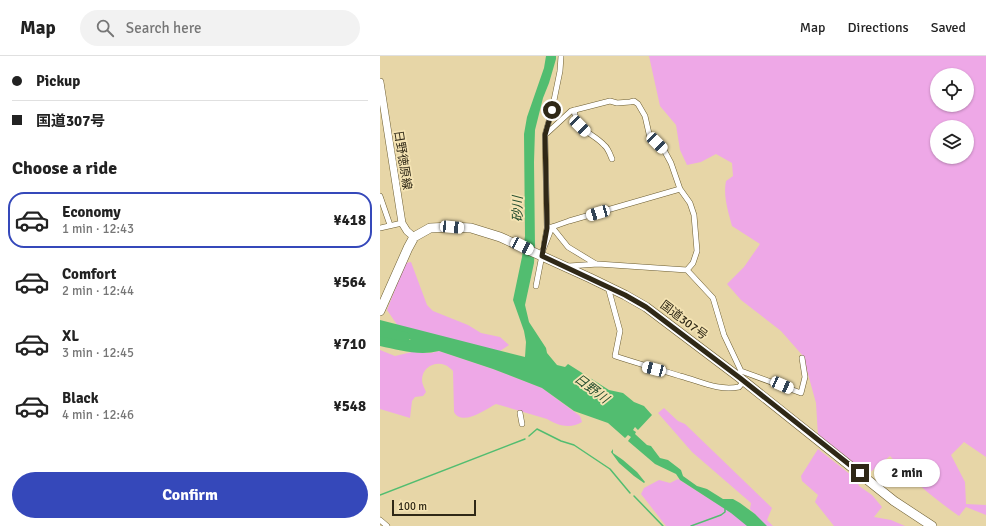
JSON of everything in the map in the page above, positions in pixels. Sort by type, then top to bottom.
[{"type":"highway","name":"国道307号","points":[[414,237],[430,228],[471,228],[500,237],[541,253],[646,307],[741,376],[894,501],[932,526]]},
{"type":"highway","points":[[380,311],[399,266],[414,237]]},
{"type":"main road","name":"日野徳原線","points":[[380,82],[402,223]]},
{"type":"main road","points":[[402,223],[414,237]]},
{"type":"street","points":[[536,286],[541,253],[550,228],[545,135],[552,110],[560,70],[561,56]]},
{"type":"street","points":[[545,135],[564,116],[574,110],[610,101],[617,103],[634,101],[638,104],[645,116],[650,138],[664,150],[671,163],[680,189],[690,203],[694,215],[697,251],[693,263],[687,270]]},
{"type":"street","points":[[574,110],[576,119],[580,126],[605,145],[612,159]]},
{"type":"street","points":[[550,228],[569,221],[680,189]]},
{"type":"street","points":[[380,196],[390,225]]},
{"type":"street","points":[[380,228],[402,223]]},
{"type":"street","points":[[550,228],[568,247],[596,264]]},
{"type":"street","points":[[566,266],[596,264],[687,270],[713,298],[724,335],[741,376],[739,387],[719,388],[705,385],[682,376],[615,356],[620,331],[607,286]]},
{"type":"street","points":[[741,376],[801,394],[805,377],[802,358]]},
{"type":"street","points":[[520,413],[522,424]]},
{"type":"street","points":[[380,520],[387,526]]},
{"type":"shaded area","points":[[649,56],[986,56],[986,457],[964,442],[951,455],[965,482],[966,504],[986,505],[986,515],[966,507],[959,516],[923,488],[890,456],[868,474],[818,436],[816,403],[803,356],[781,331],[741,300],[727,284],[744,267],[760,244],[732,226],[726,204],[725,187],[726,181],[733,176],[732,163],[716,154],[701,162],[687,165],[680,150],[676,125],[660,106]]},
{"type":"shaded area","points":[[411,262],[427,305],[433,311],[468,325],[481,333],[500,337],[509,345],[497,353],[402,332],[387,310],[405,263]]},
{"type":"shaded area","points":[[380,350],[395,356],[412,352],[431,353],[439,351],[493,369],[542,388],[580,416],[582,422],[564,426],[547,419],[496,404],[474,416],[463,418],[458,416],[454,412],[453,371],[447,366],[441,364],[429,366],[424,372],[422,382],[426,392],[423,396],[415,397],[412,401],[410,418],[380,409]]},
{"type":"shaded area","points":[[664,408],[678,421],[685,424],[772,508],[767,520],[773,526],[766,526],[750,509],[751,503],[692,452],[658,413]]},
{"type":"shaded area","points":[[818,449],[856,479],[859,486],[872,495],[882,507],[874,517],[891,520],[905,526],[834,526],[815,502],[818,495],[802,481],[801,476]]},
{"type":"shaded area","points":[[678,479],[738,517],[748,526],[666,526],[641,494],[644,488],[659,480],[670,483]]},
{"type":"water","points":[[546,56],[556,56],[556,59],[543,98],[535,130],[535,248],[534,263],[525,305],[529,322],[546,348],[547,353],[557,365],[565,367],[568,364],[609,390],[623,393],[634,402],[644,406],[652,415],[638,430],[635,427],[633,430],[636,432],[635,434],[647,445],[651,446],[660,458],[668,460],[681,470],[683,476],[697,486],[707,489],[723,499],[733,499],[740,503],[755,514],[767,526],[747,526],[731,513],[680,480],[676,474],[655,464],[628,441],[631,437],[628,435],[625,438],[608,423],[574,411],[542,388],[493,369],[439,351],[417,353],[380,346],[380,335],[403,340],[411,340],[380,330],[380,320],[525,357],[526,342],[524,331],[513,300],[525,236],[524,134],[527,117],[544,68]]},
{"type":"water","points":[[613,449],[613,453],[637,472],[645,482],[644,483],[619,463],[611,452]]},
{"type":"waterway","name":"日野川","points":[[380,331],[405,337]]},
{"type":"waterway","points":[[529,436],[537,429],[561,441],[574,445],[610,469],[630,493]]},
{"type":"waterway","points":[[380,495],[525,439]]},
{"type":"waterway","points":[[634,496],[663,526]]},
{"type":"waterway","points":[[691,526],[721,515],[725,512],[725,509]]},
{"type":"route","points":[[552,110],[545,135],[547,228],[542,256],[625,295],[646,307],[740,378],[860,473]]},
{"type":"water label","name":"砂川","points":[[517,209]]}]
